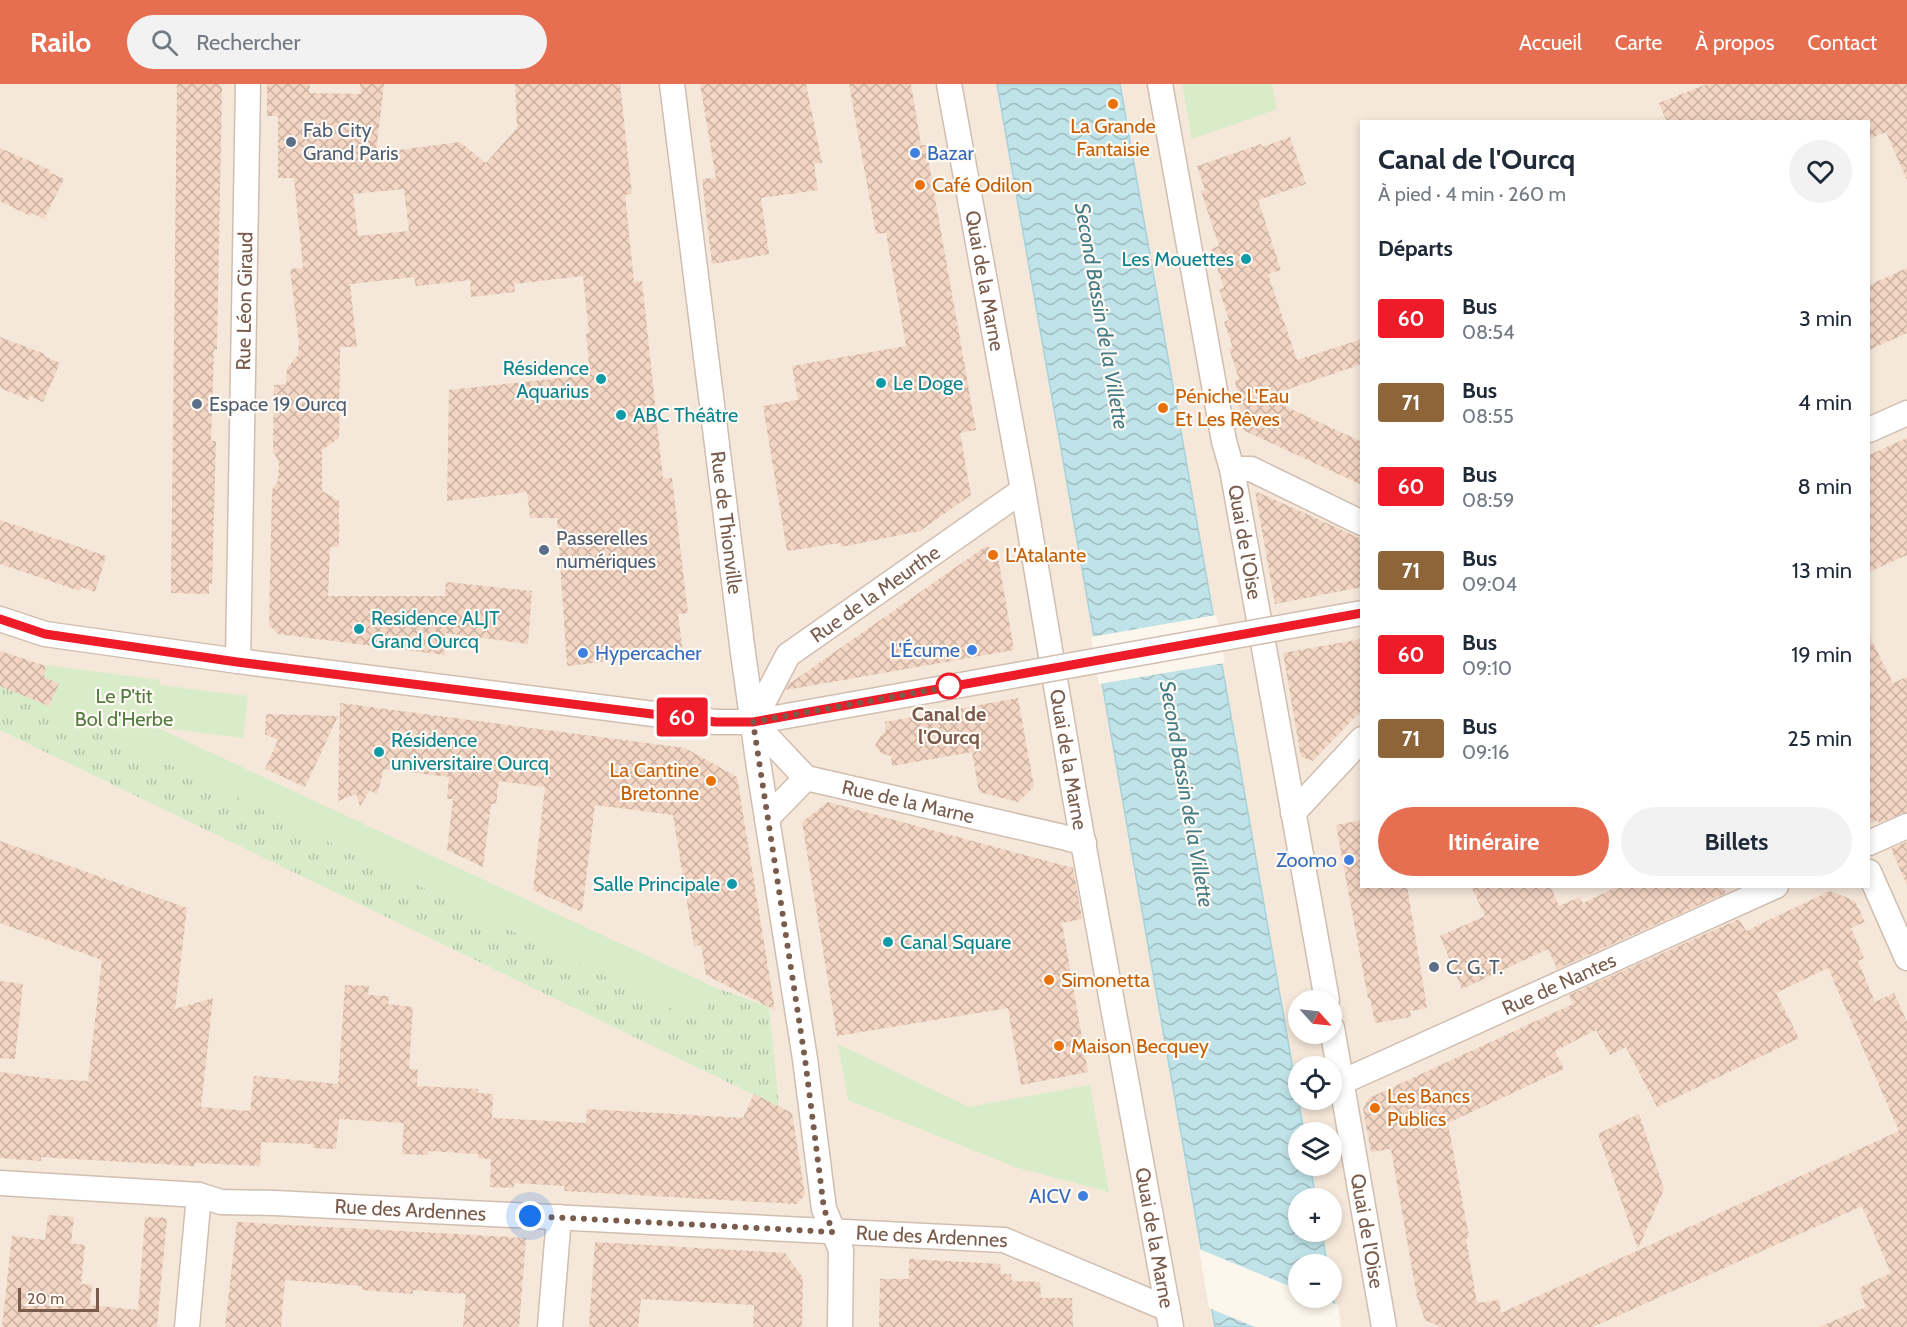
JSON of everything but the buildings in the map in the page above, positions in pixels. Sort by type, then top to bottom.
[{"type":"street","name":"Rue Léon Giraud","points":[[237,662],[248,84]]},
{"type":"street","name":"Rue de Thionville","points":[[672,84],[753,722],[805,1059],[824,1209],[841,1250],[840,1327]]},
{"type":"street","name":"Quai de la Marne","points":[[949,84],[1170,1318]]},
{"type":"street","name":"Quai de l'Oise","points":[[1160,84],[1325,990]]},
{"type":"street","points":[[1870,430],[1907,413]]},
{"type":"street","points":[[1232,469],[1251,470],[1360,522]]},
{"type":"street","name":"Rue de la Meurthe","points":[[753,722],[788,655],[1023,490]]},
{"type":"street","points":[[0,619],[45,634],[237,662],[716,722],[753,722],[1360,613]]},
{"type":"street","points":[[753,722],[806,778],[767,818]]},
{"type":"street","points":[[1293,813],[1360,741]]},
{"type":"street","name":"Rue de la Marne","points":[[806,778],[1084,843]]},
{"type":"street","points":[[1870,843],[1907,826]]},
{"type":"street","points":[[1870,874],[1907,958]]},
{"type":"street","name":"Rue de Nantes","points":[[1342,1082],[1772,888]]},
{"type":"street","name":"Quai de l'Oise","points":[[1342,1082],[1384,1327]]},
{"type":"street","name":"Rue des Ardennes","points":[[0,1183],[199,1195],[222,1202],[1004,1240],[1170,1318]]},
{"type":"street","points":[[187,1327],[199,1195]]},
{"type":"street","points":[[550,1327],[559,1217]]},
{"type":"shaded area","points":[[0,84],[997,84],[1215,1327],[0,1327]]},
{"type":"shaded area","points":[[1120,84],[1907,84],[1907,1327],[1338,1327],[1335,1308],[1342,1308],[1342,1254],[1325,1254],[1324,1242],[1342,1242],[1342,1188],[1314,1188],[1312,1176],[1342,1176],[1342,1122],[1302,1122],[1300,1110],[1342,1110],[1342,1056],[1291,1056],[1289,1044],[1342,1044],[1342,990],[1288,990],[1288,1041]]},
{"type":"green space","points":[[1182,84],[1272,84],[1277,109],[1192,139]]},
{"type":"green space","name":"Le P'tit Bol d'Herbe","points":[[46,665],[160,680],[160,685],[248,696],[243,738],[156,727],[714,987],[702,1023],[49,706],[59,684],[44,677]]},
{"type":"green space","points":[[0,686],[49,706],[702,1023],[714,987],[769,1007],[779,1107],[0,730]]},
{"type":"green space","points":[[838,1044],[969,1107],[1090,1085],[1109,1192],[1015,1167],[848,1100]]},
{"type":"water","name":"Second Bassin de la Villette","points":[[997,84],[1120,84],[1291,1056],[1288,1056],[1288,1110],[1300,1110],[1302,1122],[1288,1122],[1288,1176],[1312,1176],[1314,1188],[1288,1188],[1288,1242],[1324,1242],[1325,1254],[1288,1254],[1288,1308],[1335,1308],[1338,1327],[1215,1327]]},
{"type":"pier","points":[[1216,615],[1225,663],[1099,684],[1091,637]]},
{"type":"pier","points":[[1199,1249],[1288,1285],[1288,1308],[1338,1308],[1341,1327],[1255,1327],[1209,1308]]},
{"type":"bus line","name":"60","points":[[0,619],[45,634],[237,662],[716,722],[753,722],[1360,613]]},
{"type":"place","name":"La Grande Fantaisie","points":[[1113,104]]},
{"type":"place","name":"Fab City Grand Paris","points":[[291,142]]},
{"type":"place","name":"Bazar","points":[[915,153]]},
{"type":"place","name":"Café Odilon","points":[[920,185]]},
{"type":"place","name":"Les Mouettes","points":[[1246,259]]},
{"type":"place","name":"Résidence Aquarius","points":[[601,379]]},
{"type":"place","name":"Le Doge","points":[[881,383]]},
{"type":"place","name":"Espace 19 Ourcq","points":[[197,404]]},
{"type":"place","name":"Péniche L'Eau Et Les Rêves","points":[[1163,408]]},
{"type":"place","name":"ABC Théâtre","points":[[621,415]]},
{"type":"place","name":"Passerelles numériques","points":[[544,550]]},
{"type":"place","name":"L'Atalante","points":[[993,555]]},
{"type":"place","name":"Residence ALJT Grand Ourcq","points":[[359,629]]},
{"type":"place","name":"L'Écume","points":[[972,650]]},
{"type":"place","name":"Hypercacher","points":[[583,653]]},
{"type":"place","name":"Canal de l'Ourcq","points":[[949,686]]},
{"type":"place","name":"Résidence universitaire Ourcq","points":[[379,752]]},
{"type":"place","name":"La Cantine Bretonne","points":[[711,781]]},
{"type":"place","name":"Zoomo","points":[[1349,860]]},
{"type":"place","name":"Salle Principale","points":[[732,884]]},
{"type":"place","name":"Canal Square","points":[[888,942]]},
{"type":"place","name":"C. G. T.","points":[[1434,967]]},
{"type":"place","name":"Simonetta","points":[[1049,980]]},
{"type":"place","name":"Maison Becquey","points":[[1059,1046]]},
{"type":"place","name":"Les Bancs Publics","points":[[1375,1108]]},
{"type":"place","name":"AICV","points":[[1083,1196]]},
{"type":"route","points":[[530,1216],[833,1232],[824,1209],[805,1059],[753,722],[959,685],[949,686]]}]
